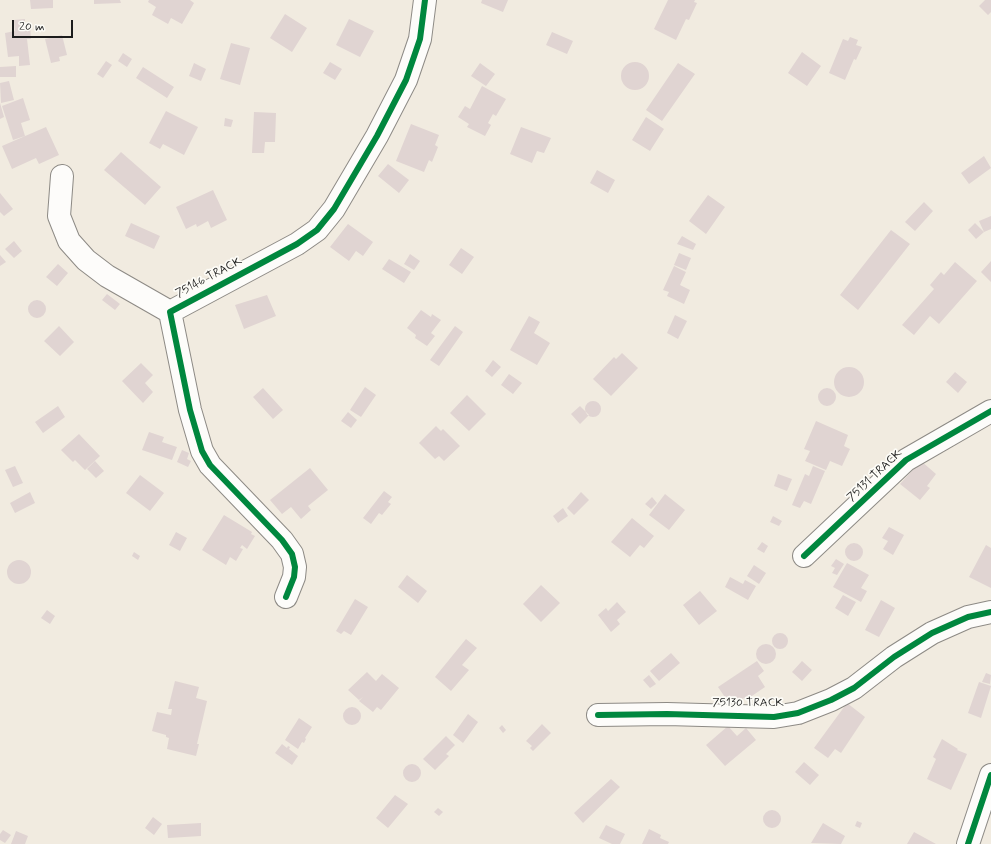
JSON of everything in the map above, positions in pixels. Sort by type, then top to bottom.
[{"type":"street","name":"75146 TRACK","points":[[286,597],[294,577],[295,567],[292,554],[282,540],[210,465],[202,451],[190,410],[170,312],[297,244],[317,230],[334,209],[377,136],[406,80],[420,40],[425,0]]},
{"type":"street","points":[[62,176],[59,216],[69,241],[86,260],[107,276],[170,312]]},
{"type":"street","name":"75131 TRACK","points":[[804,556],[906,460],[991,411]]},
{"type":"street","name":"75130 TRACK","points":[[598,715],[668,714],[774,716],[798,713],[831,700],[854,688],[894,657],[932,633],[968,617],[991,612]]},
{"type":"street","points":[[968,844],[991,775]]},
{"type":"building","points":[[30,0],[53,0],[53,8],[31,9]]},
{"type":"building","points":[[94,0],[120,0],[121,3],[94,4]]},
{"type":"building","points":[[149,0],[190,0],[194,3],[182,24],[171,18],[168,24],[152,15],[156,7],[148,2]]},
{"type":"building","points":[[482,0],[508,0],[503,12],[481,3]]},
{"type":"building","points":[[668,0],[695,0],[694,2],[697,3],[689,20],[686,19],[676,40],[654,29]]},
{"type":"building","points":[[985,0],[991,0],[991,12],[988,15],[979,6]]},
{"type":"building","points":[[285,14],[307,28],[292,52],[270,38]]},
{"type":"building","points":[[25,19],[25,25],[30,25],[31,39],[27,39],[30,65],[19,66],[19,56],[8,57],[5,33],[15,31],[14,20]]},
{"type":"building","points":[[349,19],[374,31],[360,57],[336,45]]},
{"type":"building","points":[[552,32],[573,41],[567,54],[546,45]]},
{"type":"building","points":[[62,35],[67,55],[59,57],[60,61],[51,63],[45,39]]},
{"type":"building","points":[[850,37],[858,40],[856,45],[862,47],[856,60],[854,59],[845,80],[829,73],[843,39],[848,41]]},
{"type":"building","points":[[231,43],[250,48],[240,85],[220,79]]},
{"type":"building","points":[[802,52],[821,66],[807,86],[788,73]]},
{"type":"building","points":[[123,53],[132,59],[127,67],[118,61]]},
{"type":"building","points":[[106,61],[112,65],[103,78],[97,74]]},
{"type":"building","points":[[330,62],[342,69],[335,80],[323,73]]},
{"type":"building","points":[[635,62],[645,66],[649,76],[645,86],[635,90],[625,86],[621,76],[625,66]]},
{"type":"building","points":[[194,63],[206,69],[201,81],[189,76]]},
{"type":"building","points":[[480,63],[495,74],[486,86],[471,76]]},
{"type":"building","points":[[678,63],[695,74],[662,121],[646,110]]},
{"type":"building","points":[[16,66],[16,77],[0,77],[0,67]]},
{"type":"building","points":[[143,67],[174,87],[167,98],[136,78]]},
{"type":"building","points":[[9,81],[14,100],[1,103],[0,83]]},
{"type":"building","points":[[482,86],[506,99],[496,116],[493,114],[488,123],[491,125],[485,136],[467,127],[469,124],[458,117],[465,106],[470,109]]},
{"type":"building","points":[[23,98],[30,120],[21,123],[25,136],[13,140],[2,106]]},
{"type":"building","points":[[0,103],[4,117],[0,119]]},
{"type":"building","points":[[166,111],[198,127],[184,155],[163,144],[160,149],[149,143]]},
{"type":"building","points":[[254,112],[276,113],[275,142],[265,142],[264,153],[252,153]]},
{"type":"building","points":[[646,117],[664,129],[650,151],[632,140]]},
{"type":"building","points":[[225,118],[233,120],[231,127],[224,126]]},
{"type":"building","points":[[411,124],[439,135],[435,145],[438,147],[432,162],[429,160],[424,172],[396,161]]},
{"type":"building","points":[[46,127],[59,155],[39,164],[36,158],[12,169],[2,146]]},
{"type":"building","points":[[521,127],[551,138],[544,153],[537,151],[532,163],[510,154]]},
{"type":"building","points":[[121,152],[161,187],[145,205],[104,170]]},
{"type":"building","points":[[984,156],[991,168],[969,184],[961,173]]},
{"type":"building","points":[[388,164],[409,180],[399,193],[378,176]]},
{"type":"building","points":[[597,170],[615,180],[608,193],[590,183]]},
{"type":"building","points":[[213,190],[227,220],[211,228],[208,221],[197,227],[196,224],[186,229],[176,207]]},
{"type":"building","points":[[0,193],[13,209],[4,216],[0,212]]},
{"type":"building","points":[[708,195],[725,207],[706,234],[689,221]]},
{"type":"building","points":[[924,202],[933,211],[915,231],[905,222]]},
{"type":"building","points":[[991,216],[991,229],[984,232],[979,221]]},
{"type":"building","points":[[131,223],[160,236],[154,249],[125,236]]},
{"type":"building","points":[[975,223],[984,232],[976,239],[968,230]]},
{"type":"building","points":[[348,224],[373,242],[363,256],[356,251],[349,261],[330,247]]},
{"type":"building","points":[[891,230],[910,244],[858,310],[840,295]]},
{"type":"building","points":[[682,236],[696,244],[693,250],[677,244]]},
{"type":"building","points":[[14,241],[22,251],[14,258],[5,249]]},
{"type":"building","points":[[461,248],[474,257],[462,274],[449,265]]},
{"type":"building","points":[[679,253],[691,258],[686,270],[674,265]]},
{"type":"building","points":[[410,254],[420,261],[414,270],[404,264]]},
{"type":"building","points":[[0,255],[6,262],[0,266]]},
{"type":"building","points":[[389,259],[411,272],[404,283],[382,269]]},
{"type":"building","points":[[991,261],[991,282],[981,272]]},
{"type":"building","points":[[955,262],[977,281],[939,324],[930,316],[914,335],[902,325],[934,289],[930,285],[941,272],[944,275]]},
{"type":"building","points":[[58,264],[68,273],[57,286],[46,277]]},
{"type":"building","points":[[674,266],[686,272],[680,285],[690,290],[684,304],[667,296],[669,292],[663,290]]},
{"type":"building","points":[[107,294],[120,304],[115,310],[102,300]]},
{"type":"building","points":[[267,295],[276,316],[244,329],[235,305]]},
{"type":"building","points":[[37,300],[43,303],[46,309],[43,315],[37,318],[31,315],[28,309],[31,303]]},
{"type":"building","points":[[421,310],[431,317],[432,314],[441,320],[431,333],[435,336],[427,346],[415,338],[416,335],[407,328]]},
{"type":"building","points":[[675,315],[687,321],[678,339],[667,333]]},
{"type":"building","points":[[529,316],[540,322],[534,333],[550,343],[537,365],[510,350]]},
{"type":"building","points":[[59,326],[74,342],[60,356],[44,341]]},
{"type":"building","points":[[455,326],[463,332],[439,366],[430,360]]},
{"type":"building","points":[[622,353],[638,368],[611,396],[593,379],[614,357],[616,359]]},
{"type":"building","points":[[493,360],[501,367],[492,377],[485,371]]},
{"type":"building","points":[[141,363],[153,375],[145,383],[153,392],[143,403],[122,381]]},
{"type":"building","points":[[849,367],[859,372],[864,382],[859,392],[849,397],[839,392],[834,382],[839,372]]},
{"type":"building","points":[[955,372],[967,382],[958,393],[946,382]]},
{"type":"building","points":[[509,374],[522,383],[513,394],[501,385]]},
{"type":"building","points":[[365,387],[376,395],[361,417],[350,410]]},
{"type":"building","points":[[263,388],[283,410],[273,419],[253,397]]},
{"type":"building","points":[[823,388],[831,388],[836,393],[834,404],[831,406],[823,406],[818,401],[818,393]]},
{"type":"building","points":[[467,395],[486,414],[469,431],[450,413]]},
{"type":"building","points":[[593,401],[600,406],[601,409],[596,416],[593,417],[586,412],[585,409],[590,402]]},
{"type":"building","points":[[58,406],[65,417],[43,433],[35,422]]},
{"type":"building","points":[[580,406],[589,415],[580,424],[571,414]]},
{"type":"building","points":[[348,412],[357,420],[351,428],[341,421]]},
{"type":"building","points":[[816,421],[848,435],[844,446],[850,449],[842,466],[830,461],[826,470],[805,461],[810,451],[804,449]]},
{"type":"building","points":[[436,426],[441,431],[443,429],[460,446],[444,461],[439,456],[435,459],[419,443]]},
{"type":"building","points":[[149,432],[164,437],[162,442],[177,447],[172,460],[142,450]]},
{"type":"building","points":[[79,434],[100,456],[85,470],[75,460],[73,462],[61,450]]},
{"type":"building","points":[[182,450],[189,453],[187,459],[191,461],[188,467],[177,462]]},
{"type":"building","points":[[95,461],[104,471],[96,478],[87,469]]},
{"type":"building","points":[[921,461],[936,474],[927,486],[930,488],[920,500],[900,484]]},
{"type":"building","points":[[15,466],[23,483],[13,487],[5,470]]},
{"type":"building","points":[[813,466],[825,471],[811,504],[804,501],[800,508],[792,505],[805,474],[809,476]]},
{"type":"building","points":[[310,468],[328,490],[308,506],[311,510],[301,519],[291,507],[282,514],[270,500]]},
{"type":"building","points":[[778,474],[792,479],[787,491],[774,486]]},
{"type":"building","points":[[140,475],[164,493],[150,511],[126,493]]},
{"type":"building","points":[[384,491],[392,497],[388,502],[391,504],[382,515],[379,513],[371,524],[363,518]]},
{"type":"building","points":[[30,492],[35,503],[15,513],[10,503]]},
{"type":"building","points":[[581,492],[589,500],[574,515],[567,508]]},
{"type":"building","points":[[665,494],[685,510],[669,530],[649,515]]},
{"type":"building","points":[[652,497],[657,503],[651,509],[645,504]]},
{"type":"building","points":[[563,508],[568,516],[558,523],[553,516]]},
{"type":"building","points":[[224,515],[252,532],[251,534],[255,536],[247,549],[242,545],[240,548],[243,549],[236,561],[230,557],[226,565],[202,550]]},
{"type":"building","points":[[773,516],[782,521],[779,526],[770,522]]},
{"type":"building","points":[[632,518],[654,536],[644,548],[640,545],[630,557],[611,542]]},
{"type":"building","points":[[889,527],[904,535],[893,555],[883,549],[888,541],[882,538]]},
{"type":"building","points":[[176,532],[187,538],[180,551],[169,545]]},
{"type":"building","points":[[762,542],[768,546],[764,553],[757,549]]},
{"type":"building","points":[[854,543],[860,546],[863,552],[860,558],[854,561],[848,558],[845,552],[848,546]]},
{"type":"building","points":[[986,545],[991,548],[991,588],[969,577]]},
{"type":"building","points":[[134,552],[140,556],[138,560],[132,556]]},
{"type":"building","points":[[836,559],[844,564],[837,575],[832,573],[835,568],[831,566]]},
{"type":"building","points":[[19,560],[24,561],[30,567],[30,577],[24,583],[19,584],[14,583],[8,577],[7,572],[8,567],[14,561]]},
{"type":"building","points":[[847,563],[869,575],[861,588],[867,591],[861,602],[833,587]]},
{"type":"building","points":[[754,565],[766,573],[759,584],[747,576]]},
{"type":"building","points":[[407,575],[427,591],[418,603],[398,587]]},
{"type":"building","points":[[730,577],[743,584],[745,580],[756,586],[748,600],[725,587]]},
{"type":"building","points":[[541,585],[560,603],[541,622],[523,604]]},
{"type":"building","points":[[700,591],[717,611],[699,625],[683,605]]},
{"type":"building","points":[[843,595],[856,602],[848,616],[835,608]]},
{"type":"building","points":[[355,599],[368,607],[351,635],[344,631],[341,634],[336,631]]},
{"type":"building","points":[[881,600],[895,608],[879,637],[865,630]]},
{"type":"building","points":[[617,602],[626,612],[617,620],[620,624],[611,632],[598,615],[606,608],[608,611]]},
{"type":"building","points":[[47,610],[55,616],[50,624],[41,618]]},
{"type":"building","points":[[780,633],[786,635],[788,641],[786,647],[780,649],[774,647],[772,641],[774,635]]},
{"type":"building","points":[[466,639],[477,648],[462,665],[469,670],[451,691],[435,677]]},
{"type":"building","points":[[766,644],[773,647],[776,654],[773,661],[766,664],[759,661],[756,654],[759,647]]},
{"type":"building","points":[[671,653],[680,663],[659,681],[650,671]]},
{"type":"building","points":[[757,661],[764,671],[758,676],[765,687],[746,700],[744,698],[731,706],[718,687]]},
{"type":"building","points":[[802,661],[812,670],[802,681],[792,672]]},
{"type":"building","points":[[367,672],[376,681],[382,674],[399,688],[381,710],[377,707],[373,712],[359,701],[363,697],[359,700],[348,690]]},
{"type":"building","points":[[986,673],[991,675],[990,684],[982,682]]},
{"type":"building","points":[[649,675],[656,684],[650,688],[643,680]]},
{"type":"building","points":[[175,681],[199,687],[196,698],[207,701],[197,744],[199,744],[196,756],[167,749],[169,738],[166,737],[166,735],[152,731],[157,712],[171,715],[172,709],[168,709]]},
{"type":"building","points":[[979,682],[991,686],[981,718],[968,713]]},
{"type":"building","points":[[847,703],[865,717],[841,753],[835,749],[828,758],[814,748]]},
{"type":"building","points":[[352,707],[358,710],[361,716],[358,722],[352,725],[346,722],[343,716],[346,710]]},
{"type":"building","points":[[468,714],[478,722],[463,743],[453,735]]},
{"type":"building","points":[[299,718],[312,727],[305,738],[304,743],[302,742],[298,749],[285,740]]},
{"type":"building","points":[[542,724],[551,733],[533,751],[530,748],[532,746],[526,741]]},
{"type":"building","points":[[502,725],[506,730],[503,733],[499,728]]},
{"type":"building","points":[[728,726],[737,736],[746,728],[756,740],[725,766],[706,745]]},
{"type":"building","points":[[446,736],[455,745],[446,754],[449,756],[435,770],[423,759]]},
{"type":"building","points":[[942,739],[958,749],[957,750],[967,754],[951,790],[927,779],[936,759],[933,757]]},
{"type":"building","points":[[282,744],[287,748],[288,746],[290,747],[289,749],[298,756],[292,765],[275,753]]},
{"type":"building","points":[[804,762],[819,775],[810,785],[795,772]]},
{"type":"building","points":[[412,764],[418,767],[421,773],[418,779],[412,782],[406,779],[403,773],[406,767]]},
{"type":"building","points":[[611,779],[620,787],[583,823],[574,813]]},
{"type":"building","points":[[395,795],[408,804],[388,828],[376,818]]},
{"type":"building","points":[[438,808],[443,812],[439,816],[434,812]]},
{"type":"building","points":[[772,810],[778,813],[781,819],[778,825],[772,828],[766,825],[763,819],[766,813]]},
{"type":"building","points":[[153,817],[162,824],[154,835],[145,828]]},
{"type":"building","points":[[857,821],[862,823],[860,828],[855,826]]},
{"type":"building","points":[[201,823],[201,836],[168,838],[167,825]]},
{"type":"building","points":[[823,823],[845,836],[841,844],[811,843]]},
{"type":"building","points":[[606,825],[625,834],[620,844],[612,844],[599,838]]},
{"type":"building","points":[[649,829],[661,835],[660,838],[669,842],[668,844],[642,844]]},
{"type":"building","points":[[3,830],[11,835],[5,843],[0,840],[0,834]]},
{"type":"building","points":[[16,831],[28,836],[25,844],[11,844]]},
{"type":"building","points":[[914,832],[936,844],[907,844]]},
{"type":"cycle path","points":[[286,597],[294,577],[295,567],[292,554],[282,540],[210,465],[202,451],[190,410],[170,312],[297,244],[317,230],[334,209],[377,136],[406,80],[420,39],[425,0]]},
{"type":"cycle path","points":[[804,556],[906,460],[991,411]]},
{"type":"cycle path","points":[[598,715],[667,714],[774,717],[798,713],[831,700],[854,688],[894,657],[932,633],[968,617],[991,612]]},
{"type":"cycle path","points":[[968,844],[991,775]]}]
